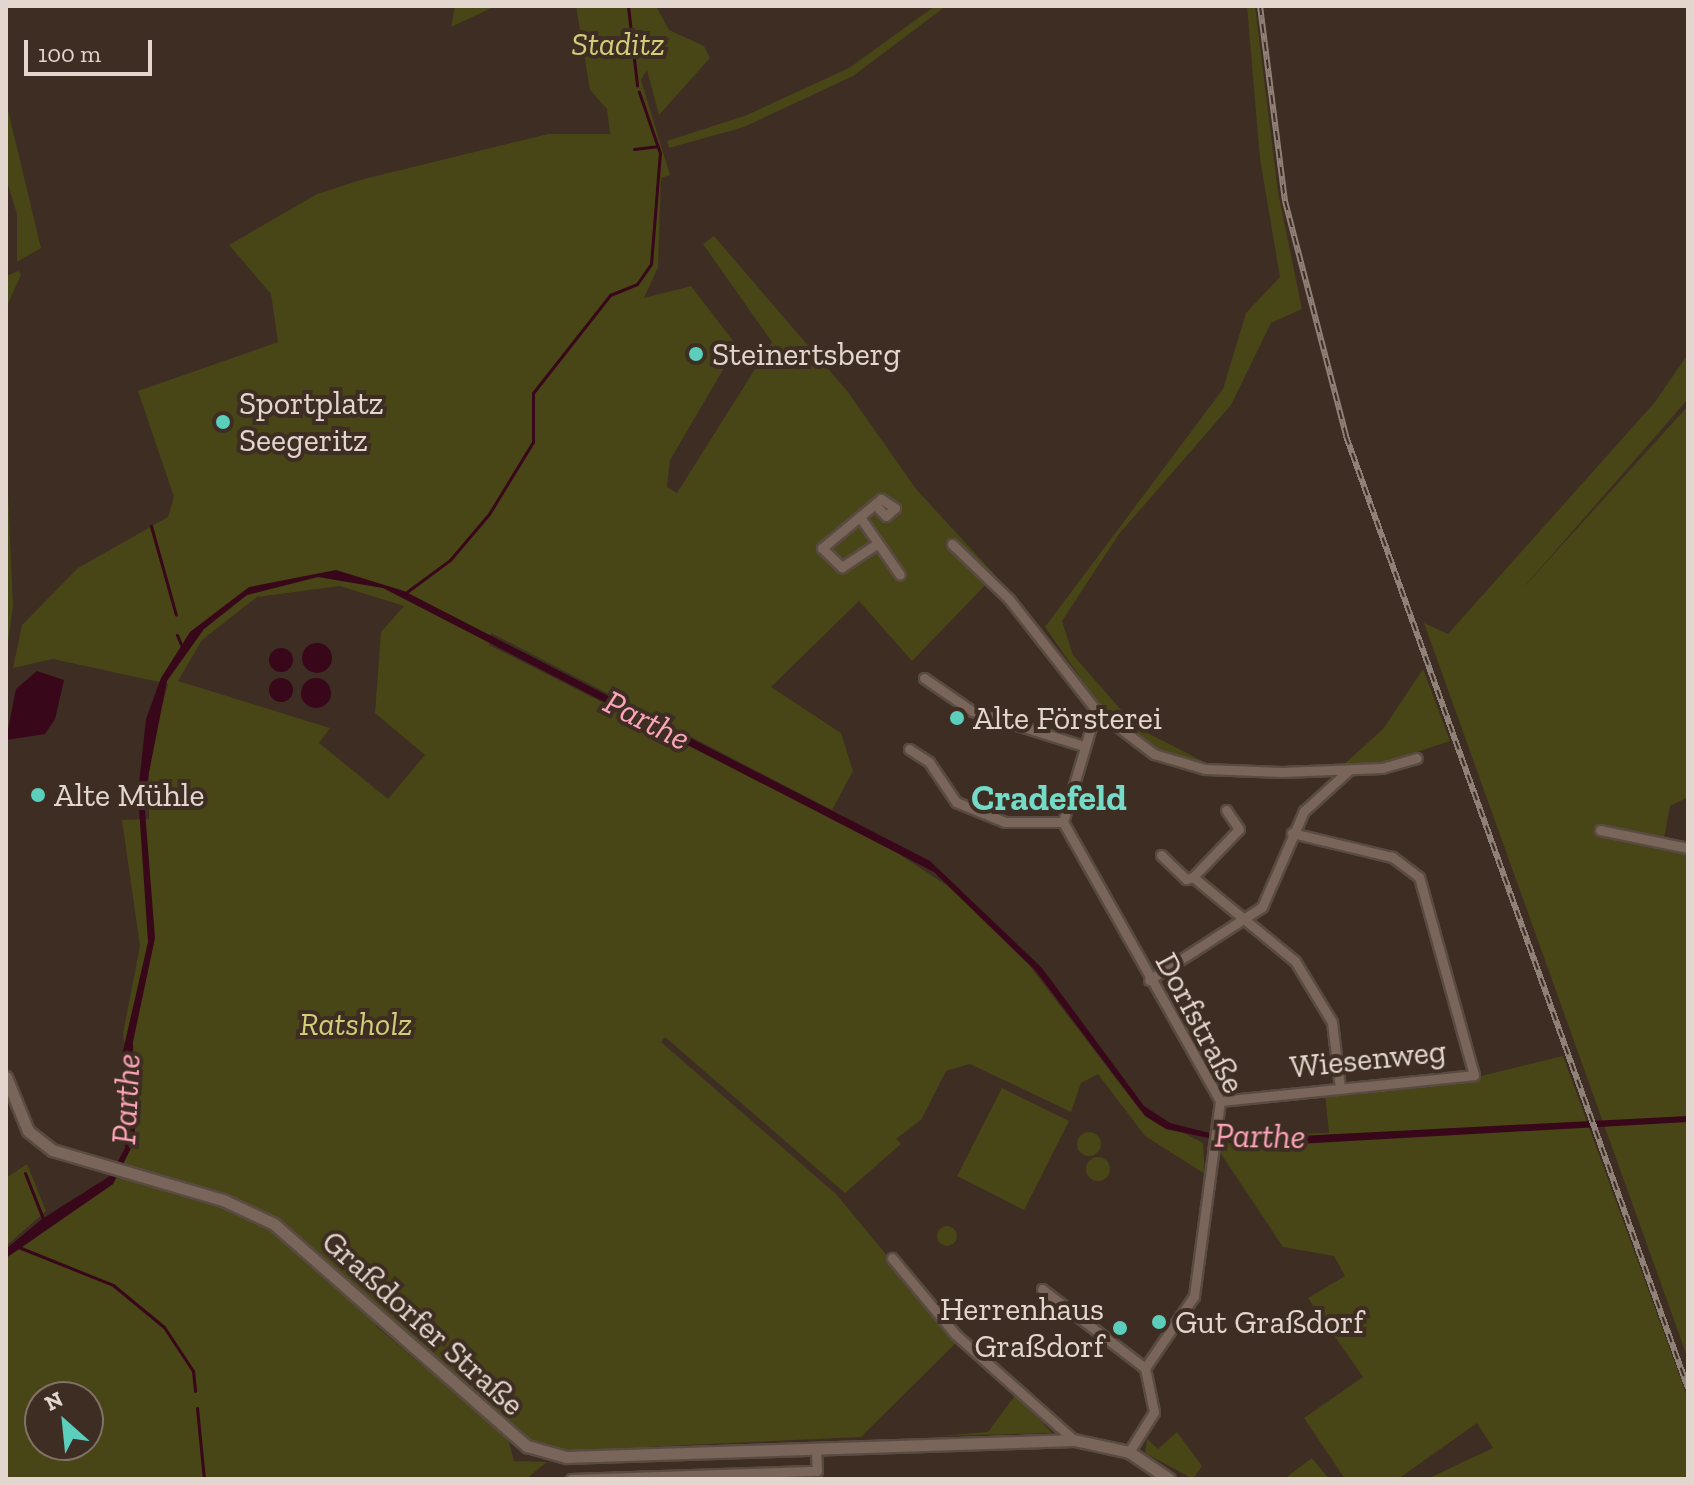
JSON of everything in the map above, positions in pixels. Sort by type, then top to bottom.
[{"type":"street","points":[[876,506],[822,548],[842,567],[878,543]]},
{"type":"street","points":[[860,517],[900,575]]},
{"type":"street","points":[[952,544],[1018,610],[1096,710],[1177,763],[1348,771],[1417,758]]},
{"type":"street","points":[[924,678],[972,711],[1084,746]]},
{"type":"street","points":[[909,749],[929,762],[956,802],[1005,822],[1063,822],[1096,710]]},
{"type":"street","points":[[1149,980],[1248,920],[1275,889],[1292,833],[1311,801],[1348,771]]},
{"type":"street","points":[[1161,855],[1186,879],[1193,877],[1239,829],[1226,810]]},
{"type":"street","name":"Dorfstraße","points":[[1063,822],[1149,980],[1220,1101],[1194,1296],[1145,1368]]},
{"type":"street","points":[[1600,830],[1688,848]]},
{"type":"street","name":"Wiesenweg","points":[[1220,1101],[1474,1075],[1419,877],[1392,857],[1292,833]]},
{"type":"street","points":[[1193,877],[1295,961],[1332,1022],[1340,1088]]},
{"type":"street","name":"Graßdorfer Straße","points":[[6,1077],[28,1131],[52,1150],[274,1224],[527,1446],[566,1457],[1074,1440],[1129,1452],[1169,1479]]},
{"type":"street","points":[[892,1258],[955,1334],[1074,1440]]},
{"type":"street","points":[[1042,1289],[1145,1368],[1154,1412],[1129,1452]]},
{"type":"street","points":[[571,1479],[817,1475],[816,1450]]},
{"type":"green space","name":"Staditz","points":[[455,6],[496,6],[451,27]]},
{"type":"green space","name":"Ratsholz","points":[[576,6],[656,6],[669,30],[704,46],[710,58],[659,115],[647,70],[641,80],[670,175],[661,178],[658,267],[644,298],[691,286],[737,346],[670,460],[667,487],[677,493],[772,342],[703,244],[714,236],[848,392],[916,489],[995,575],[912,661],[859,601],[771,687],[841,733],[853,771],[832,810],[491,633],[489,645],[887,846],[949,887],[1029,965],[1140,1110],[1203,1143],[1205,1174],[1145,1136],[1098,1074],[1081,1083],[1071,1112],[970,1064],[946,1071],[921,1120],[896,1139],[901,1144],[845,1193],[665,1037],[661,1042],[836,1194],[958,1341],[861,1437],[561,1451],[529,1441],[382,1319],[376,1326],[508,1438],[514,1461],[547,1462],[526,1479],[6,1479],[6,1258],[113,1184],[135,1140],[123,1033],[140,946],[122,820],[149,819],[149,752],[168,684],[53,659],[13,668],[22,625],[78,568],[168,517],[174,497],[138,391],[278,342],[271,294],[229,245],[317,194],[364,179],[548,134],[610,134],[607,109],[590,90]],"holes":[[[340,586],[404,606],[381,632],[375,713],[425,755],[388,799],[319,743],[330,728],[178,681],[202,640],[257,597]]]},
{"type":"green space","points":[[935,6],[946,6],[853,76],[744,127],[669,148],[667,141],[747,115],[849,68]]},
{"type":"green space","points":[[1247,6],[1255,6],[1278,192],[1302,309],[1271,323],[1231,405],[1119,534],[1062,621],[1073,655],[1136,727],[1212,766],[1167,757],[1130,734],[1100,706],[1045,627],[1223,389],[1246,313],[1280,277],[1260,159]]},
{"type":"green space","points":[[6,102],[41,248],[17,262],[17,214],[6,178]]},
{"type":"green space","points":[[19,271],[21,275],[6,308],[6,276]]},
{"type":"green space","points":[[1688,354],[1688,399],[1523,588],[1688,406],[1688,797],[1670,806],[1663,844],[1688,848],[1688,1359],[1424,623],[1448,634],[1655,402]]},
{"type":"green space","points":[[6,445],[13,606],[6,657]]},
{"type":"green space","points":[[1423,669],[1450,741],[1381,764],[1341,767],[1383,729]]},
{"type":"green space","points":[[1563,1056],[1688,1399],[1688,1479],[1427,1479],[1493,1448],[1477,1423],[1398,1479],[1345,1479],[1304,1418],[1363,1377],[1308,1298],[1345,1276],[1334,1256],[1283,1247],[1221,1154],[1223,1135],[1329,1133],[1325,1095],[1473,1078]]},
{"type":"green space","points":[[1002,1088],[1069,1121],[1024,1210],[957,1176]]},
{"type":"green space","points":[[1089,1132],[1097,1136],[1101,1144],[1097,1152],[1089,1156],[1081,1152],[1077,1144],[1081,1136]]},
{"type":"green space","points":[[1098,1157],[1106,1161],[1110,1169],[1106,1177],[1098,1181],[1090,1177],[1086,1169],[1090,1161]]},
{"type":"green space","points":[[27,1164],[46,1211],[6,1246],[6,1178]]},
{"type":"green space","points":[[947,1226],[954,1229],[957,1236],[954,1243],[947,1246],[940,1243],[937,1236],[940,1229]]},
{"type":"green space","points":[[1016,1394],[1052,1433],[938,1436],[988,1432]]},
{"type":"green space","points":[[1177,1432],[1202,1466],[1193,1479],[1145,1453],[1147,1439],[1158,1449]]},
{"type":"green space","points":[[1312,1458],[1329,1479],[1284,1479]]},
{"type":"water","name":"Parthe","points":[[336,570],[404,591],[930,861],[1042,968],[1144,1106],[1170,1123],[1225,1137],[1280,1137],[1688,1116],[1688,1122],[1297,1144],[1232,1143],[1166,1129],[1145,1116],[1035,970],[934,872],[383,588],[318,577],[247,595],[204,629],[167,681],[144,798],[155,938],[133,1042],[135,1140],[113,1184],[6,1258],[6,1249],[42,1219],[110,1176],[125,1148],[122,1055],[148,942],[138,793],[146,719],[161,678],[190,632],[249,587]]},
{"type":"water","points":[[317,643],[327,648],[332,658],[327,668],[317,673],[307,668],[302,658],[307,648]]},
{"type":"water","points":[[281,648],[289,652],[293,660],[289,668],[281,672],[273,668],[269,660],[273,652]]},
{"type":"water","points":[[37,671],[64,680],[55,719],[45,734],[6,740],[16,689]]},
{"type":"water","points":[[281,678],[289,682],[293,690],[289,698],[281,702],[273,698],[269,690],[273,682]]},
{"type":"water","points":[[316,678],[326,683],[331,693],[326,703],[316,708],[306,703],[301,693],[306,683]]},
{"type":"waterway","points":[[628,6],[637,85]]},
{"type":"waterway","points":[[404,594],[450,560],[489,514],[533,442],[533,393],[610,295],[637,284],[651,264],[660,153],[639,92]]},
{"type":"waterway","points":[[634,149],[657,146]]},
{"type":"waterway","points":[[151,526],[176,615]]},
{"type":"waterway","points":[[177,635],[182,647]]},
{"type":"waterway","points":[[25,1173],[44,1221]]},
{"type":"waterway","points":[[16,1246],[113,1285],[164,1327],[193,1371],[195,1391]]},
{"type":"waterway","points":[[197,1408],[204,1479]]},
{"type":"railway","points":[[1260,6],[1285,201],[1346,436],[1688,1388]]},
{"type":"place","name":"Steinertsberg","points":[[696,354]]},
{"type":"place","name":"Sportplatz Seegeritz","points":[[223,422]]},
{"type":"place","name":"Alte Försterei","points":[[957,718]]},
{"type":"place","name":"Alte Mühle","points":[[38,795]]},
{"type":"place","name":"Gut Graßdorf","points":[[1159,1322]]},
{"type":"place","name":"Herrenhaus Graßdorf","points":[[1120,1328]]},
{"type":"district","name":"Cradefeld","points":[[1049,798]]}]
